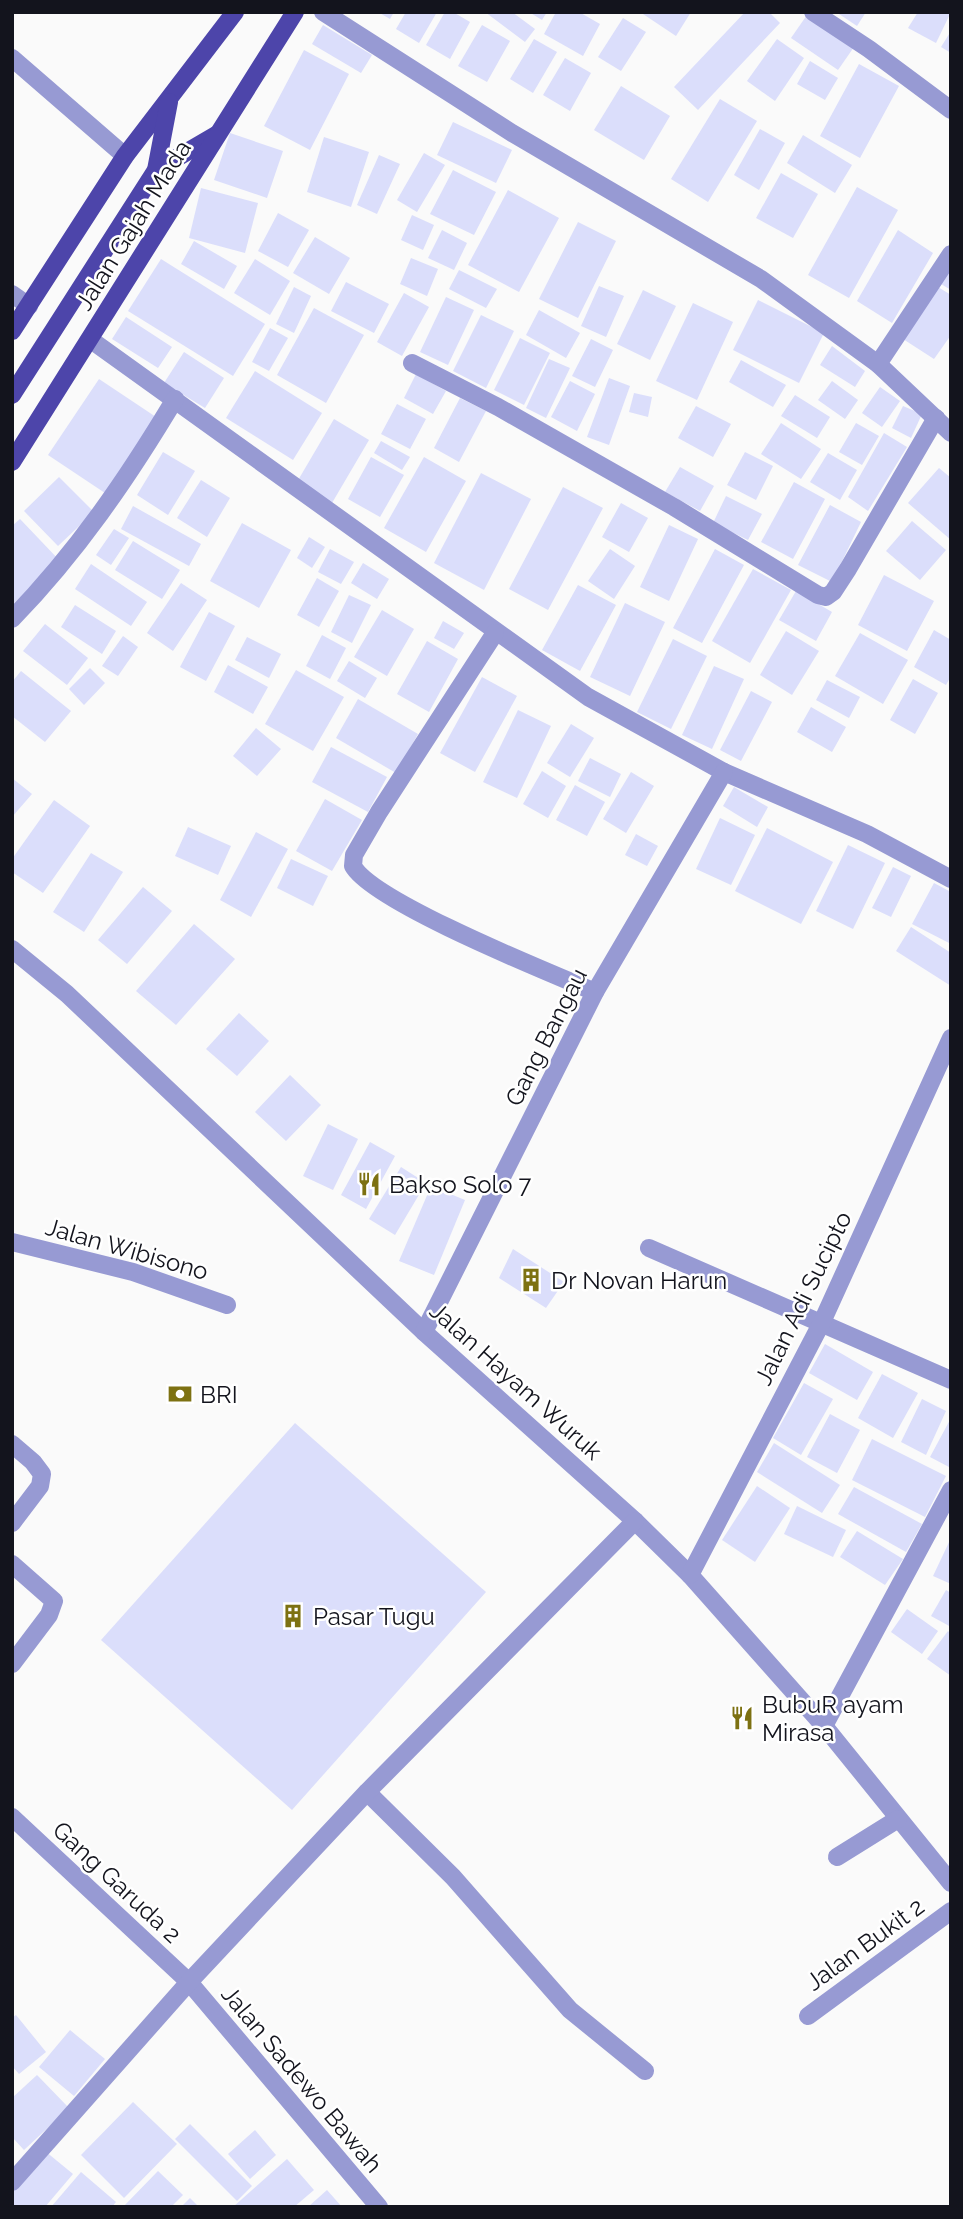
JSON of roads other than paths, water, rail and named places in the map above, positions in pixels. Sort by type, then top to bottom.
[{"type":"main road","name":"Jalan Gajah Mada","points":[[12,331],[125,156],[234,12]]},
{"type":"main road","name":"Jalan Gajah Mada","points":[[12,462],[295,12]]},
{"type":"main road","points":[[12,395],[156,170],[170,97]]},
{"type":"main road","points":[[156,170],[219,133]]},
{"type":"street","points":[[323,12],[512,133],[761,279],[878,364],[951,433]]},
{"type":"street","points":[[813,12],[869,49],[951,110]]},
{"type":"street","points":[[12,58],[125,156]]},
{"type":"street","points":[[878,364],[951,254]]},
{"type":"street","points":[[12,294],[29,306]]},
{"type":"street","points":[[91,340],[495,633],[588,697],[724,772],[867,834],[951,879]]},
{"type":"street","points":[[412,363],[498,407],[674,507],[818,595],[826,597],[833,592],[848,569],[936,418]]},
{"type":"street","points":[[12,619],[49,581],[127,480],[175,399]]},
{"type":"street","points":[[495,633],[379,811],[354,855],[353,866],[367,884],[445,925],[595,992]]},
{"type":"street","name":"Gang Bangau","points":[[424,1332],[595,992],[724,772]]},
{"type":"street","name":"Jalan Hayam Wuruk","points":[[12,949],[67,993],[424,1332],[635,1521],[690,1575],[824,1726],[951,1883]]},
{"type":"street","name":"Jalan Adi Sucipto","points":[[690,1575],[822,1322],[951,1038]]},
{"type":"street","name":"Jalan Wibisono","points":[[12,1242],[133,1272],[227,1305]]},
{"type":"street","points":[[649,1248],[951,1380]]},
{"type":"street","points":[[12,1444],[33,1462],[42,1474],[40,1486],[12,1523]]},
{"type":"street","points":[[824,1726],[951,1490]]},
{"type":"street","points":[[12,2182],[189,1982],[367,1792],[635,1521]]},
{"type":"street","points":[[12,1564],[54,1601],[49,1615],[12,1664]]},
{"type":"street","points":[[367,1792],[453,1877],[570,2010],[645,2071]]},
{"type":"street","name":"Gang Garuda 2","points":[[12,1817],[189,1982]]},
{"type":"street","points":[[837,1857],[898,1819]]},
{"type":"street","name":"Jalan Bukit 2","points":[[808,2016],[951,1911]]},
{"type":"street","name":"Jalan Sadewo Bawah","points":[[189,1982],[379,2207]]},
{"type":"place","name":"Bakso Solo 7","points":[[369,1184]]},
{"type":"place","name":"Dr Novan Harun","points":[[531,1280]]},
{"type":"place","name":"BRI","points":[[180,1394]]},
{"type":"place","name":"Pasar Tugu","points":[[293,1616]]},
{"type":"place","name":"BubuR ayam Mirasa","points":[[742,1718]]}]
